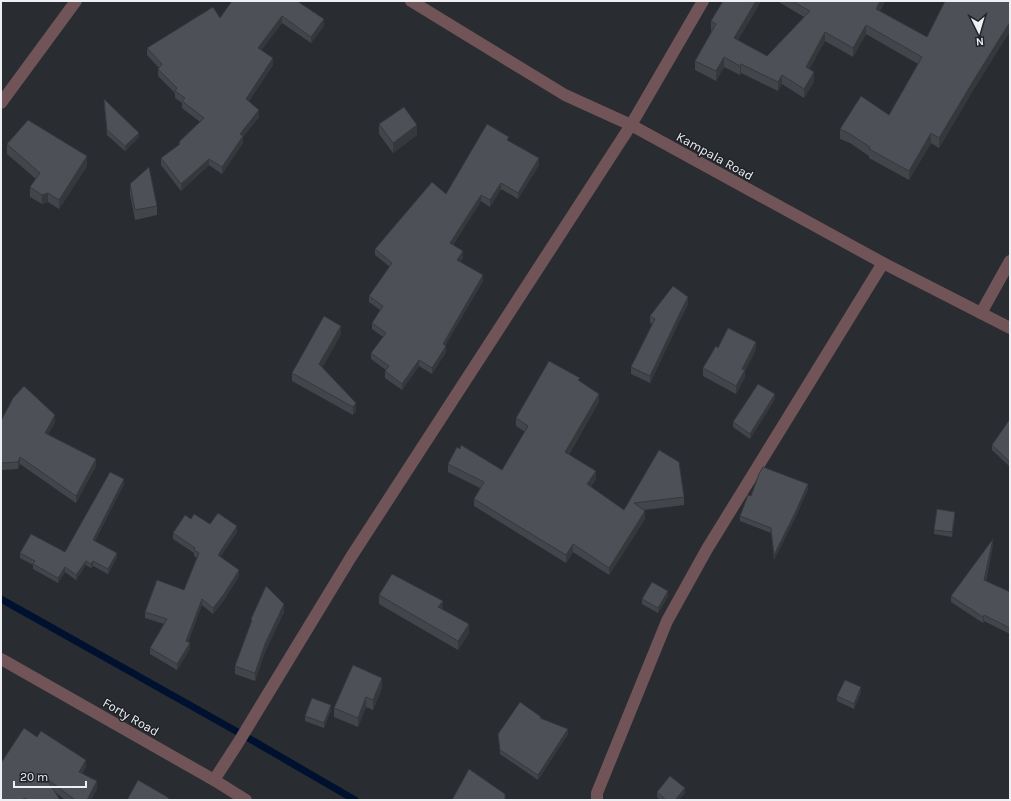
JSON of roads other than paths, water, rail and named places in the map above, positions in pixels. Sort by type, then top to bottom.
[{"type":"street","points":[[1,103],[76,1]]},
{"type":"street","name":"Kampala Road","points":[[411,1],[565,95],[631,125],[883,263],[1010,328]]},
{"type":"street","points":[[214,780],[238,744],[359,544],[631,125],[703,1]]},
{"type":"street","points":[[981,313],[1010,261]]},
{"type":"street","points":[[597,800],[597,793],[667,621],[707,549],[883,263]]},
{"type":"street","name":"Forty Road","points":[[1,659],[214,780],[246,800]]},
{"type":"waterway","points":[[1,599],[243,735],[355,800]]}]
